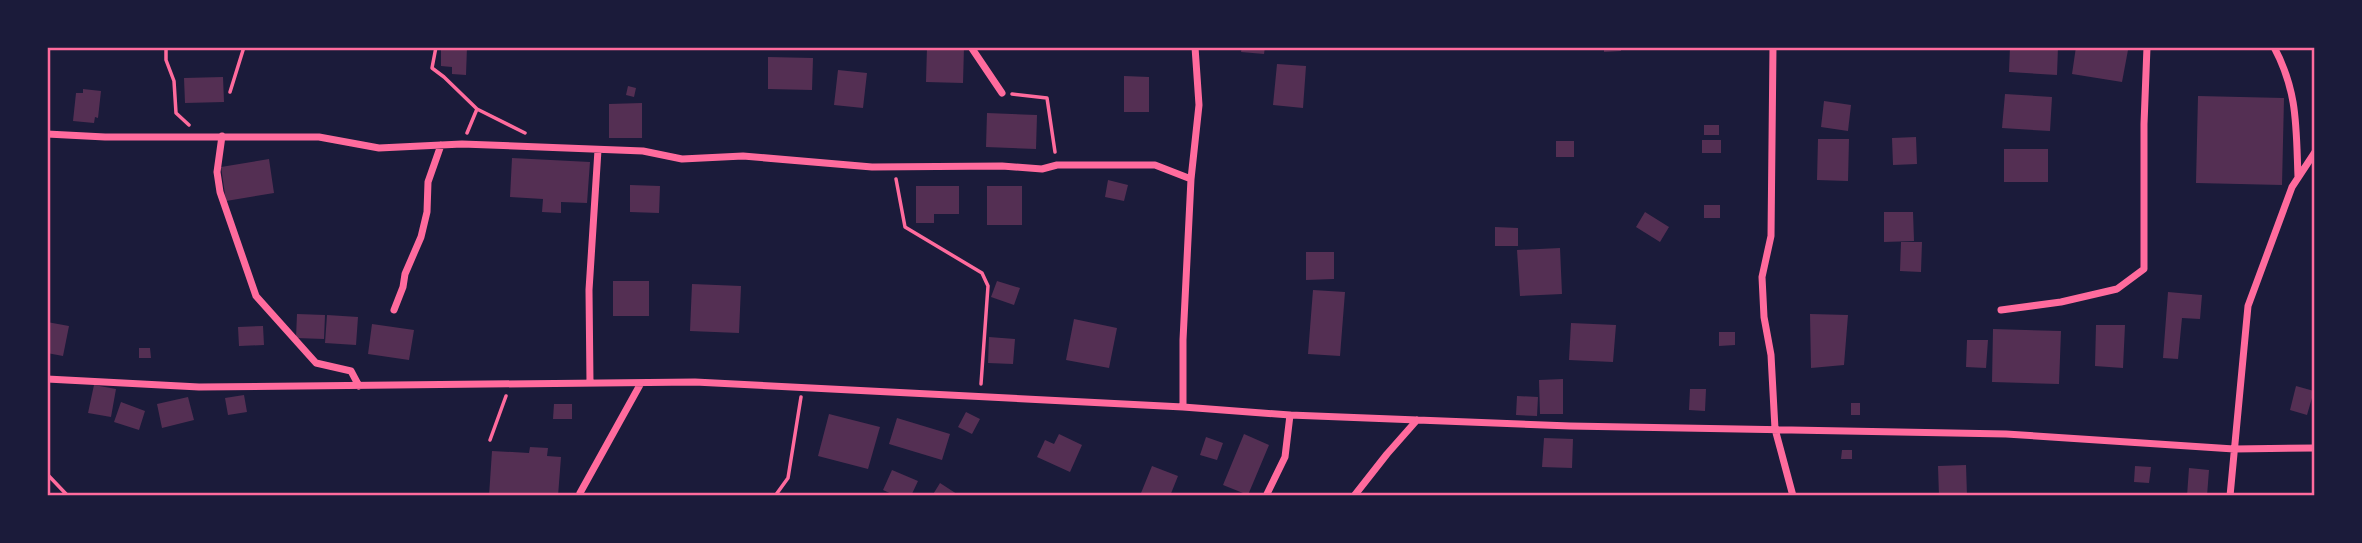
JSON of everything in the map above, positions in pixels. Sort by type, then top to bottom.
[{"type":"street","points":[[971,47],[1002,93]]},
{"type":"street","points":[[1183,407],[1183,340],[1191,178],[1199,105],[1195,47]]},
{"type":"street","points":[[1773,47],[1771,236],[1762,277],[1764,317],[1772,355],[1775,429],[1793,496]]},
{"type":"street","points":[[2001,310],[2061,302],[2117,289],[2144,269],[2147,47]]},
{"type":"street","points":[[2274,47],[2287,71],[2294,104],[2298,177]]},
{"type":"street","points":[[47,134],[105,137],[320,137],[379,148],[462,144],[642,151],[682,159],[743,156],[872,167],[1002,166],[1042,169],[1057,165],[1155,165],[1191,178]]},
{"type":"street","points":[[222,136],[217,172],[220,192],[256,296],[316,363],[351,371],[359,386]]},
{"type":"street","points":[[394,310],[405,274],[421,237],[427,212],[428,182],[441,145]]},
{"type":"street","points":[[590,383],[589,290],[598,150]]},
{"type":"street","points":[[2230,496],[2248,306],[2292,187],[2315,152]]},
{"type":"street","points":[[47,379],[199,387],[695,382],[1290,415],[1570,426],[2006,434],[2234,449],[2315,449]]},
{"type":"street","points":[[580,493],[641,383]]},
{"type":"street","points":[[1266,496],[1285,457],[1290,415]]},
{"type":"street","points":[[1354,496],[1417,420]]},
{"type":"path","points":[[166,47],[166,60],[174,80],[176,113],[203,136]]},
{"type":"path","points":[[230,92],[244,47]]},
{"type":"path","points":[[436,47],[432,68],[477,109],[533,137]]},
{"type":"path","points":[[1002,93],[1047,98],[1057,165]]},
{"type":"path","points":[[462,144],[477,109]]},
{"type":"path","points":[[894,166],[905,227],[982,273],[988,286],[980,398]]},
{"type":"path","points":[[490,440],[510,384]]},
{"type":"path","points":[[775,496],[788,478],[802,388]]},
{"type":"path","points":[[47,474],[68,496]]},
{"type":"building","points":[[441,47],[467,47],[466,75],[452,74],[452,67],[441,66]]},
{"type":"building","points":[[927,47],[964,47],[963,83],[926,82]]},
{"type":"building","points":[[1242,47],[1265,47],[1264,54],[1241,52]]},
{"type":"building","points":[[1604,47],[1621,47],[1621,51],[1604,52]]},
{"type":"building","points":[[2010,47],[2058,47],[2057,75],[2009,72]]},
{"type":"building","points":[[2076,47],[2128,50],[2122,82],[2072,74]]},
{"type":"building","points":[[768,57],[813,58],[812,90],[768,89]]},
{"type":"building","points":[[1277,64],[1306,66],[1303,108],[1273,105]]},
{"type":"building","points":[[838,70],[867,73],[863,108],[834,105]]},
{"type":"building","points":[[1124,76],[1149,77],[1149,112],[1124,112]]},
{"type":"building","points":[[223,77],[224,102],[185,103],[184,78]]},
{"type":"building","points":[[628,86],[636,88],[634,97],[626,95]]},
{"type":"building","points":[[83,89],[101,91],[98,118],[95,117],[94,123],[73,121],[76,93],[83,93]]},
{"type":"building","points":[[2005,94],[2052,97],[2050,131],[2002,128]]},
{"type":"building","points":[[2198,96],[2284,98],[2282,185],[2196,183]]},
{"type":"building","points":[[1824,101],[1851,105],[1848,131],[1821,127]]},
{"type":"building","points":[[642,103],[642,138],[609,138],[609,104]]},
{"type":"building","points":[[987,113],[1037,115],[1036,149],[986,147]]},
{"type":"building","points":[[1704,125],[1719,125],[1719,135],[1704,135]]},
{"type":"building","points":[[1916,137],[1917,164],[1893,165],[1892,138]]},
{"type":"building","points":[[1818,139],[1849,139],[1848,181],[1817,180]]},
{"type":"building","points":[[1702,140],[1721,140],[1721,153],[1702,153]]},
{"type":"building","points":[[1556,141],[1574,141],[1574,157],[1556,157]]},
{"type":"building","points":[[2004,149],[2048,149],[2048,182],[2004,182]]},
{"type":"building","points":[[512,158],[590,162],[587,203],[561,202],[561,213],[542,212],[543,199],[510,197]]},
{"type":"building","points":[[269,159],[274,193],[226,201],[221,167]]},
{"type":"building","points":[[1108,180],[1128,185],[1124,201],[1105,197]]},
{"type":"building","points":[[630,185],[660,186],[659,213],[630,212]]},
{"type":"building","points":[[916,186],[959,186],[959,214],[934,214],[934,223],[916,223]]},
{"type":"building","points":[[987,186],[1022,186],[1022,225],[987,225]]},
{"type":"building","points":[[1704,205],[1720,205],[1720,218],[1704,218]]},
{"type":"building","points":[[1645,212],[1669,227],[1660,242],[1636,227]]},
{"type":"building","points":[[1884,212],[1913,212],[1914,241],[1884,242]]},
{"type":"building","points":[[1495,227],[1518,228],[1518,246],[1495,246]]},
{"type":"building","points":[[1901,242],[1922,242],[1921,272],[1900,271]]},
{"type":"building","points":[[1560,248],[1562,294],[1520,296],[1517,250]]},
{"type":"building","points":[[1306,252],[1334,252],[1334,279],[1306,280]]},
{"type":"building","points":[[613,281],[649,281],[649,316],[613,316]]},
{"type":"building","points":[[997,281],[1020,288],[1014,305],[991,297]]},
{"type":"building","points":[[692,284],[741,286],[739,333],[690,331]]},
{"type":"building","points":[[1313,290],[1345,292],[1340,356],[1308,354]]},
{"type":"building","points":[[2168,292],[2202,295],[2200,319],[2182,318],[2178,359],[2163,358]]},
{"type":"building","points":[[297,314],[325,315],[324,339],[296,338]]},
{"type":"building","points":[[1810,314],[1848,315],[1844,365],[1811,368]]},
{"type":"building","points":[[327,315],[358,317],[356,345],[325,343]]},
{"type":"building","points":[[1074,319],[1117,328],[1109,368],[1066,360]]},
{"type":"building","points":[[47,322],[69,326],[63,356],[47,353]]},
{"type":"building","points":[[1571,323],[1616,325],[1613,362],[1569,360]]},
{"type":"building","points":[[372,324],[414,330],[409,360],[368,354]]},
{"type":"building","points":[[2096,325],[2125,325],[2123,368],[2095,366]]},
{"type":"building","points":[[263,326],[264,345],[239,346],[238,327]]},
{"type":"building","points":[[1993,329],[2061,331],[2059,384],[1992,382]]},
{"type":"building","points":[[1719,332],[1735,332],[1735,345],[1719,346]]},
{"type":"building","points":[[989,337],[1015,339],[1013,364],[988,363]]},
{"type":"building","points":[[1967,340],[1988,340],[1986,368],[1966,367]]},
{"type":"building","points":[[139,348],[150,348],[151,358],[139,358]]},
{"type":"building","points":[[1563,379],[1563,414],[1540,414],[1539,380]]},
{"type":"building","points":[[94,385],[116,389],[111,417],[88,413]]},
{"type":"building","points":[[2296,386],[2314,391],[2307,415],[2290,410]]},
{"type":"building","points":[[1690,389],[1706,389],[1705,411],[1689,410]]},
{"type":"building","points":[[244,395],[247,412],[228,415],[225,398]]},
{"type":"building","points":[[1517,396],[1538,397],[1537,416],[1516,415]]},
{"type":"building","points":[[188,397],[194,420],[162,428],[157,404]]},
{"type":"building","points":[[121,402],[145,411],[139,430],[114,422]]},
{"type":"building","points":[[1851,403],[1860,403],[1860,415],[1851,415]]},
{"type":"building","points":[[554,404],[572,404],[572,419],[553,419]]},
{"type":"building","points":[[966,412],[980,419],[972,434],[958,427]]},
{"type":"building","points":[[829,414],[880,427],[868,469],[818,456]]},
{"type":"building","points":[[897,418],[950,434],[942,460],[889,444]]},
{"type":"building","points":[[1059,434],[1082,445],[1070,472],[1037,457],[1045,440],[1054,444]]},
{"type":"building","points":[[1244,434],[1269,445],[1248,495],[1223,485]]},
{"type":"building","points":[[1206,437],[1223,443],[1217,460],[1200,455]]},
{"type":"building","points":[[1544,438],[1573,439],[1572,468],[1542,467]]},
{"type":"building","points":[[530,447],[548,448],[547,456],[561,457],[558,496],[489,496],[492,451],[529,453]]},
{"type":"building","points":[[1842,450],[1852,450],[1852,459],[1841,459]]},
{"type":"building","points":[[1966,465],[1967,496],[1939,496],[1938,466]]},
{"type":"building","points":[[1152,466],[1178,476],[1170,496],[1149,496],[1141,493]]},
{"type":"building","points":[[2135,466],[2151,467],[2149,483],[2134,482]]},
{"type":"building","points":[[2189,468],[2209,470],[2207,496],[2187,496]]},
{"type":"building","points":[[892,470],[918,481],[911,496],[896,496],[883,490]]},
{"type":"building","points":[[940,483],[960,496],[932,496]]}]
